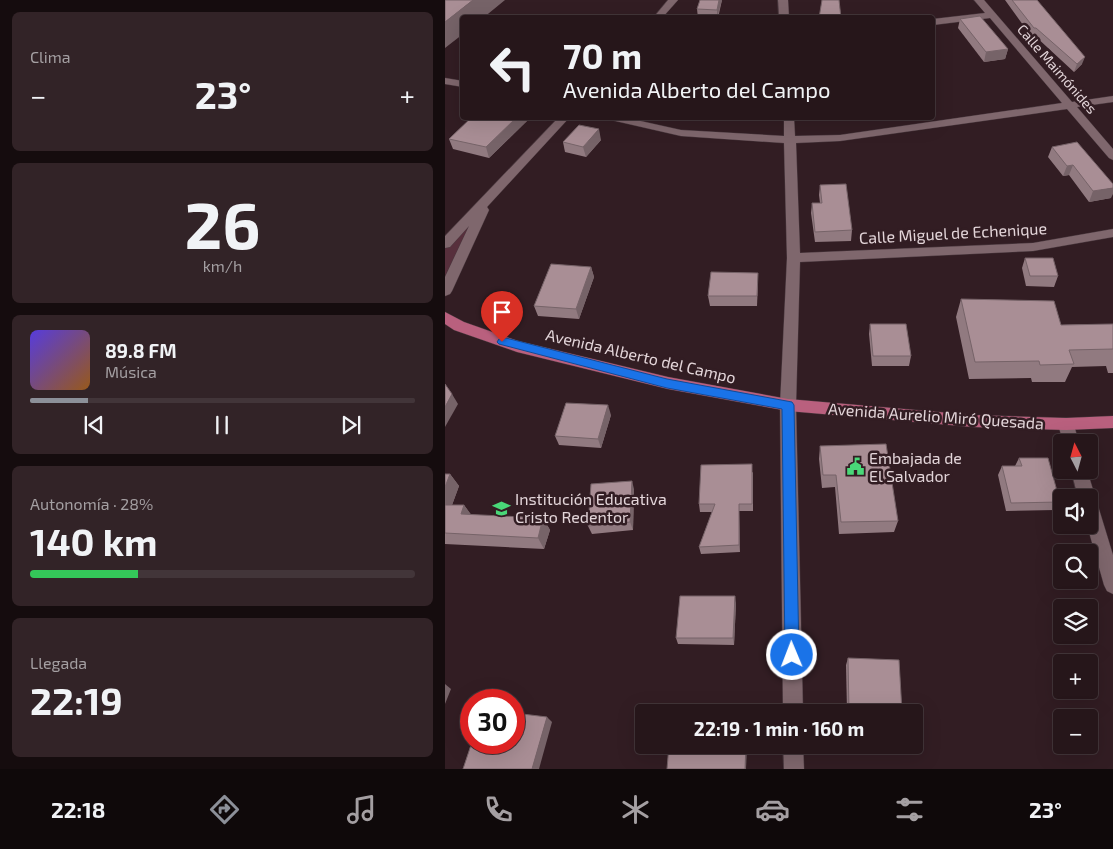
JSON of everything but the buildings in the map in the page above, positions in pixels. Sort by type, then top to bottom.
[{"type":"main road","name":"Avenida Alberto del Campo","points":[[445,317],[452,327],[517,346],[667,383],[788,405]]},
{"type":"main road","name":"Avenida Aurelio Miró Quesada","points":[[788,405],[963,421],[1066,424],[1113,422]]},
{"type":"street","points":[[660,15],[673,0]]},
{"type":"street","points":[[783,0],[784,15]]},
{"type":"street","name":"Calle Maimónides","points":[[979,0],[1113,156]]},
{"type":"street","points":[[935,22],[992,15]]},
{"type":"street","points":[[445,81],[460,84]]},
{"type":"street","points":[[624,120],[681,132],[791,140],[840,138],[1113,99]]},
{"type":"street","points":[[445,244],[562,120]]},
{"type":"street","points":[[789,120],[794,258],[788,405],[793,704]]},
{"type":"street","points":[[445,291],[488,198]]},
{"type":"street","name":"Calle Miguel de Echenique","points":[[794,258],[1033,247],[1113,233]]},
{"type":"street","points":[[1066,424],[1069,434]]},
{"type":"street","points":[[1098,533],[1113,585]]},
{"type":"street","points":[[793,754],[794,769]]},
{"type":"shaded area","points":[[480,210],[445,280],[445,247]]},
{"type":"place","name":"Embajada de El Salvador","points":[[855,467]]},
{"type":"place","name":"Institución Educativa Cristo Redentor","points":[[501,508]]},
{"type":"route","points":[[502,342],[667,383],[788,405],[792,655]]}]
